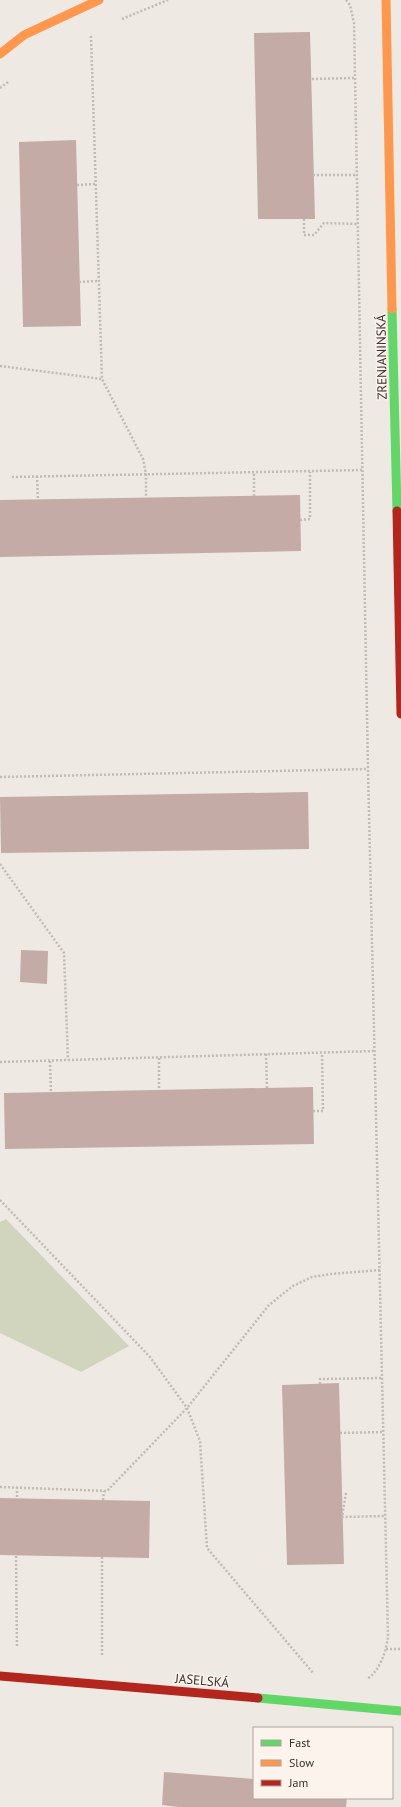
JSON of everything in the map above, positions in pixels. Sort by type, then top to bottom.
[{"type":"street","points":[[0,54],[24,35],[99,0]]},
{"type":"street","name":"ZRENJANINSKÁ","points":[[386,0],[401,714]]},
{"type":"street","name":"JASELSKÁ","points":[[0,1676],[401,1711]]},
{"type":"path","points":[[346,0],[350,5],[354,23],[368,769],[388,1637],[386,1649],[378,1668],[370,1678],[364,1680]]},
{"type":"path","points":[[91,32],[102,379],[143,459],[146,474],[146,497]]},
{"type":"path","points":[[312,80],[355,78]]},
{"type":"path","points":[[313,175],[356,175]]},
{"type":"path","points":[[77,185],[95,184]]},
{"type":"path","points":[[304,219],[304,235],[314,235],[324,223],[357,224]]},
{"type":"path","points":[[79,282],[98,281]]},
{"type":"path","points":[[0,366],[102,379]]},
{"type":"path","points":[[12,477],[362,470]]},
{"type":"path","points":[[254,472],[254,496]]},
{"type":"path","points":[[300,520],[310,519],[310,472]]},
{"type":"path","points":[[37,476],[38,500]]},
{"type":"path","points":[[0,777],[368,769]]},
{"type":"path","points":[[0,864],[64,952],[68,1060]]},
{"type":"path","points":[[0,1062],[375,1051]]},
{"type":"path","points":[[313,1111],[323,1111],[322,1052]]},
{"type":"path","points":[[266,1054],[266,1088]]},
{"type":"path","points":[[159,1058],[160,1090]]},
{"type":"path","points":[[50,1061],[51,1092]]},
{"type":"path","points":[[0,1200],[150,1357],[187,1408],[200,1441],[207,1548],[318,1678]]},
{"type":"path","points":[[0,1487],[107,1491],[187,1408],[269,1305],[293,1286],[312,1277],[380,1270]]},
{"type":"path","points":[[320,1384],[320,1379],[382,1378]]},
{"type":"path","points":[[340,1432],[384,1432]]},
{"type":"path","points":[[16,1487],[17,1499]]},
{"type":"path","points":[[103,1500],[104,1491]]},
{"type":"path","points":[[346,1493],[342,1517],[385,1516]]},
{"type":"path","points":[[16,1556],[17,1649]]},
{"type":"path","points":[[102,1557],[102,1656]]},
{"type":"path","points":[[386,1649],[401,1649]]},
{"type":"green space","points":[[6,1219],[129,1346],[81,1372],[0,1333],[0,1222]]},
{"type":"building","points":[[310,32],[315,219],[258,219],[254,33]]},
{"type":"building","points":[[76,140],[81,326],[23,327],[19,142]]},
{"type":"building","points":[[300,495],[301,551],[0,557],[0,500]]},
{"type":"building","points":[[308,792],[309,849],[1,853],[0,797]]},
{"type":"building","points":[[21,950],[48,951],[47,984],[20,982]]},
{"type":"building","points":[[313,1087],[314,1144],[5,1149],[4,1093]]},
{"type":"building","points":[[339,1383],[344,1564],[287,1565],[282,1385]]},
{"type":"building","points":[[0,1498],[150,1501],[149,1558],[0,1555]]},
{"type":"building","points":[[164,1772],[253,1779],[253,1799],[347,1799],[346,1807],[179,1807],[162,1805]]},
{"type":"traffic: fast","points":[[392,309],[397,511]]},
{"type":"traffic: fast","points":[[258,1698],[401,1711]]},
{"type":"traffic: slow","points":[[0,54],[24,35],[99,0]]},
{"type":"traffic: slow","points":[[386,0],[392,309]]},
{"type":"traffic: jam","points":[[397,511],[401,714]]},
{"type":"traffic: jam","points":[[0,1676],[258,1698]]}]
